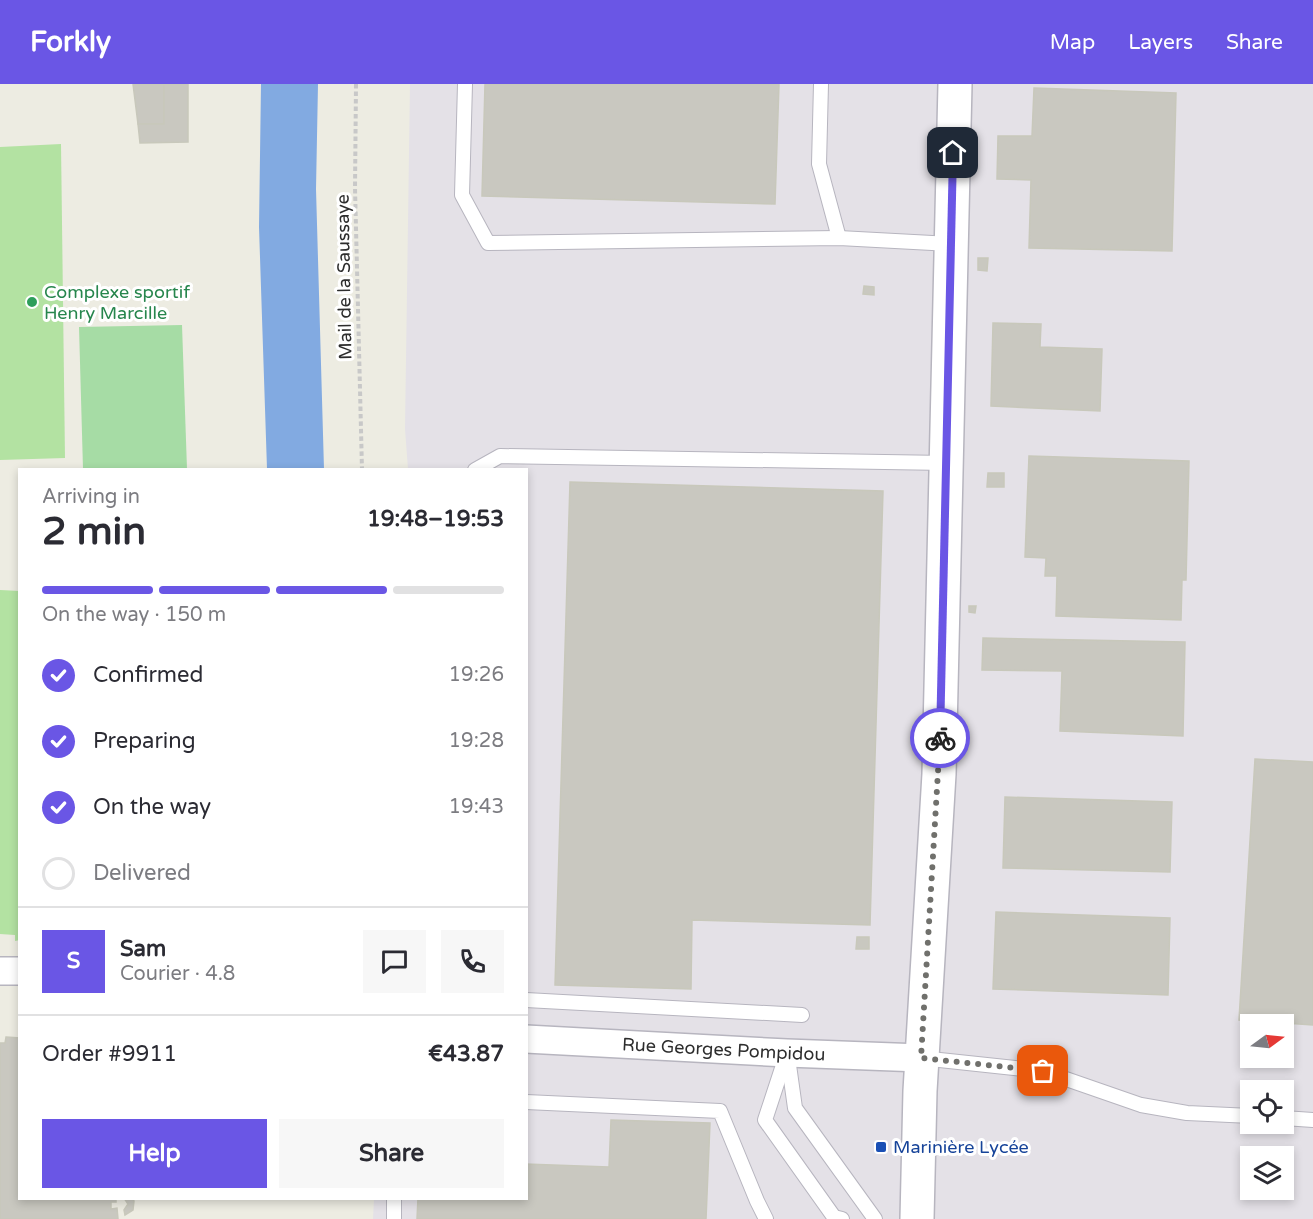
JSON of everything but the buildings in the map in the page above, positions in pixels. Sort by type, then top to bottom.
[{"type":"street","points":[[917,1219],[921,1058],[939,774],[955,84]]},
{"type":"street","points":[[0,971],[18,971]]},
{"type":"street","name":"Rue Georges Pompidou","points":[[528,1039],[921,1058]]},
{"type":"lane","points":[[465,84],[462,195],[488,243],[839,238],[951,244]]},
{"type":"lane","points":[[821,84],[819,164],[839,238]]},
{"type":"lane","points":[[478,468],[500,456],[946,463]]},
{"type":"lane","points":[[528,1000],[802,1014]]},
{"type":"lane","points":[[787,1053],[765,1120],[834,1217],[842,1219]]},
{"type":"lane","points":[[787,1053],[795,1108],[875,1219]]},
{"type":"lane","points":[[921,1058],[1043,1071],[1141,1105],[1187,1113],[1240,1115]]},
{"type":"lane","points":[[528,1102],[720,1111],[756,1201],[766,1219]]},
{"type":"lane","points":[[1294,1119],[1313,1120]]},
{"type":"lane","points":[[394,1200],[394,1219]]},
{"type":"path","name":"Mail de la Saussaye","points":[[356,84],[355,188],[362,468]]},
{"type":"shaded area","points":[[410,84],[1313,84],[1313,1219],[373,1219],[374,1200],[528,1200],[528,468],[408,468],[405,429]]},
{"type":"green space","name":"Complexe sportif Henry Marcille","points":[[61,144],[65,458],[0,460],[0,147]]},
{"type":"green space","points":[[182,325],[187,468],[83,468],[79,327]]},
{"type":"green space","points":[[0,590],[18,591],[18,940],[15,941],[15,935],[0,934]]},
{"type":"water","points":[[261,84],[318,84],[316,189],[324,468],[267,468],[259,227]]},
{"type":"way so far","points":[[940,738],[921,1058],[1043,1071]]},
{"type":"place","name":"Complexe sportif Henry Marcille","points":[[32,302]]},
{"type":"place","name":"Marinière Lycée","points":[[881,1147]]},
{"type":"route","points":[[940,738],[953,153]]}]
